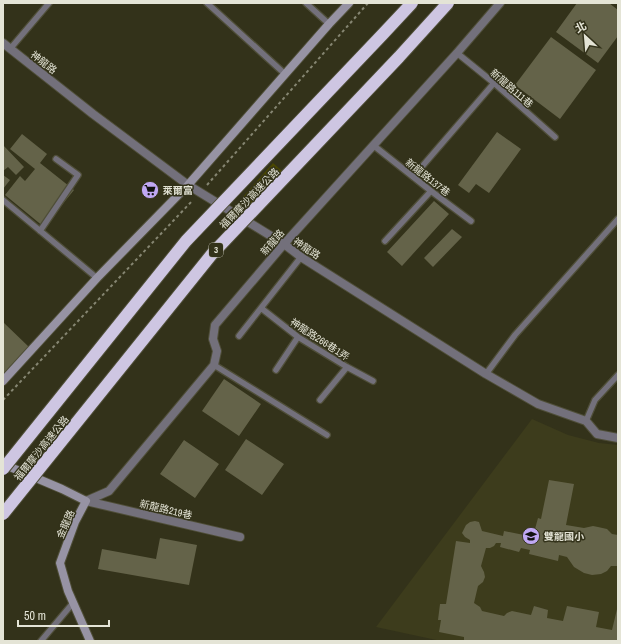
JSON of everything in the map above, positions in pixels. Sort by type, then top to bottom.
[{"type":"highway","name":"福爾摩沙高速公路","points":[[3,469],[186,241],[412,3]]},
{"type":"highway","name":"福爾摩沙高速公路","points":[[3,514],[212,254],[399,57],[448,3]]},
{"type":"street","points":[[3,381],[97,278],[188,185],[349,3]]},
{"type":"street","name":"新龍路","points":[[214,365],[217,351],[213,339],[215,325],[284,244],[457,53],[500,3]]},
{"type":"street","name":"神龍路","points":[[3,44],[200,193],[284,244],[301,257],[486,374],[538,404],[586,421],[597,434],[618,438]]},
{"type":"street","points":[[86,501],[109,491],[214,365]]},
{"type":"street","name":"金龍路","points":[[3,464],[86,501],[75,522],[60,563],[68,591],[90,641]]},
{"type":"street","name":"新龍路219巷","points":[[86,501],[240,537]]},
{"type":"lane","points":[[10,49],[49,3]]},
{"type":"lane","points":[[207,3],[285,74]]},
{"type":"lane","points":[[306,3],[329,24]]},
{"type":"lane","name":"新龍路111巷","points":[[457,53],[494,83],[555,137]]},
{"type":"lane","points":[[413,177],[494,83]]},
{"type":"lane","name":"新龍路137巷","points":[[373,146],[471,221]]},
{"type":"lane","points":[[40,231],[78,175],[56,159]]},
{"type":"lane","points":[[385,241],[431,191]]},
{"type":"lane","points":[[3,200],[97,278]]},
{"type":"lane","points":[[486,374],[515,335],[618,219]]},
{"type":"lane","points":[[239,336],[301,257]]},
{"type":"lane","name":"神龍路266巷1弄","points":[[261,308],[298,337],[373,381]]},
{"type":"lane","points":[[276,370],[298,337]]},
{"type":"lane","points":[[214,365],[327,435]]},
{"type":"lane","points":[[320,400],[347,367]]},
{"type":"lane","points":[[586,421],[595,400],[618,375]]},
{"type":"lane","points":[[41,641],[73,603]]},
{"type":"path","points":[[3,400],[200,193],[368,3]]},
{"type":"shaded area","points":[[273,163],[290,178],[260,212],[243,197]]},
{"type":"shaded area","name":"雙龍國小","points":[[532,419],[568,435],[599,443],[618,445],[618,641],[441,641],[376,627]]},
{"type":"building","points":[[577,3],[609,3],[618,10],[618,36],[598,63],[556,32]]},
{"type":"building","points":[[551,37],[596,70],[560,119],[515,85]]},
{"type":"building","points":[[497,132],[521,149],[489,193],[476,184],[469,193],[458,185]]},
{"type":"building","points":[[22,134],[47,154],[40,163],[74,190],[44,227],[5,195],[20,176],[25,181],[35,169],[10,149]]},
{"type":"building","points":[[3,145],[24,167],[16,175],[8,167],[3,171]]},
{"type":"building","points":[[3,175],[10,180],[3,189]]},
{"type":"building","points":[[434,201],[449,214],[402,266],[387,252]]},
{"type":"building","points":[[452,229],[462,237],[433,267],[424,258]]},
{"type":"building","points":[[3,322],[29,347],[3,374]]},
{"type":"building","points":[[224,379],[261,404],[239,436],[202,411]]},
{"type":"building","points":[[246,439],[284,464],[262,495],[225,470]]},
{"type":"building","points":[[184,440],[219,464],[195,498],[160,474]]},
{"type":"building","points":[[549,480],[574,484],[566,525],[584,528],[593,526],[607,529],[612,534],[618,535],[618,571],[617,566],[611,566],[607,571],[601,574],[592,575],[584,573],[574,567],[567,557],[559,555],[558,561],[529,554],[530,550],[521,548],[519,552],[500,547],[501,543],[496,543],[490,548],[486,548],[481,566],[485,577],[483,582],[478,586],[474,603],[480,607],[482,611],[504,616],[512,611],[531,615],[534,606],[548,610],[547,618],[563,621],[567,606],[599,612],[596,627],[612,630],[618,605],[618,641],[464,641],[464,637],[439,632],[441,620],[438,620],[440,604],[446,604],[456,541],[470,543],[470,540],[462,533],[466,525],[475,521],[479,522],[482,531],[503,536],[504,531],[524,535],[523,539],[532,540],[538,518],[541,519]]},
{"type":"building","points":[[160,538],[197,545],[189,585],[98,569],[102,549],[156,559]]},
{"type":"place","name":"萊爾富","points":[[150,190]]},
{"type":"place","name":"雙龍國小","points":[[531,536]]}]
